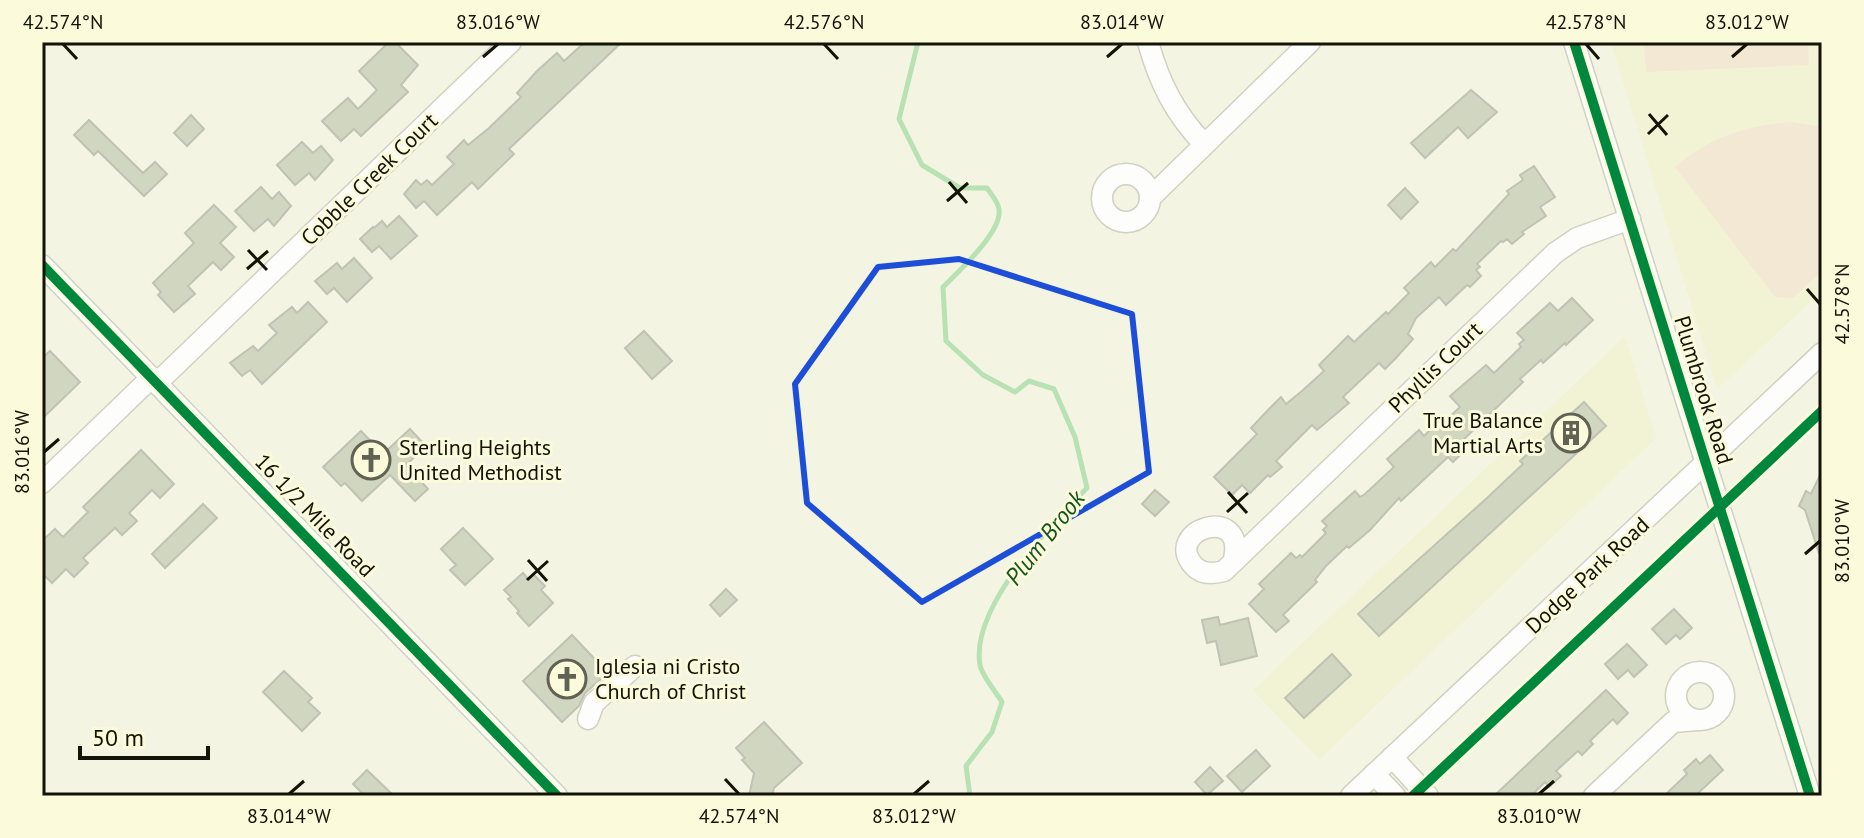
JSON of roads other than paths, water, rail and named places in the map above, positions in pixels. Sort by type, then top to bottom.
[{"type":"street","name":"Cobble Creek Court","points":[[42,483],[511,42]]},
{"type":"street","points":[[1148,42],[1163,88],[1188,128],[1204,144]]},
{"type":"street","points":[[1165,181],[1124,174],[1110,180],[1102,194],[1105,209],[1116,219],[1131,221],[1144,213],[1150,198],[1165,181],[1310,42]]},
{"type":"street","name":"Plumbrook Road","points":[[1574,42],[1810,796]]},
{"type":"street","points":[[1139,178],[1149,190],[1150,198]]},
{"type":"street","name":"Phyllis Court","points":[[1255,539],[1231,536],[1218,526],[1203,527],[1191,537],[1187,552],[1194,566],[1208,574],[1224,571],[1555,253],[1577,238],[1630,219]]},
{"type":"street","name":"16 1/2 Mile Road","points":[[42,265],[557,796]]},
{"type":"street","name":"Dodge Park Road","points":[[1351,796],[1822,353]]},
{"type":"street","points":[[1231,536],[1235,543],[1234,559]]},
{"type":"street","points":[[588,719],[594,703],[635,666]]},
{"type":"street","points":[[1594,796],[1673,722],[1713,716],[1724,696],[1718,681],[1705,673],[1690,674],[1679,684],[1673,722]]},
{"type":"street","points":[[1676,700],[1683,713],[1698,720]]},
{"type":"street","points":[[1392,757],[1428,796]]},
{"type":"street","points":[[1374,774],[1395,796]]},
{"type":"waterway","name":"Plum Brook","points":[[918,42],[899,119],[922,165],[960,188],[987,188],[999,210],[998,219],[987,240],[943,287],[946,341],[983,375],[1015,392],[1029,381],[1054,389],[1075,437],[1087,488],[1034,545],[1000,594],[987,619],[980,643],[980,665],[1002,702],[992,732],[966,766],[970,796]]},
{"type":"place","name":"True Balance Martial Arts","points":[[1571,433]]},
{"type":"place","name":"Sterling Heights United Methodist","points":[[371,460]]},
{"type":"place","name":"Iglesia ni Cristo Church of Christ","points":[[567,679]]}]
